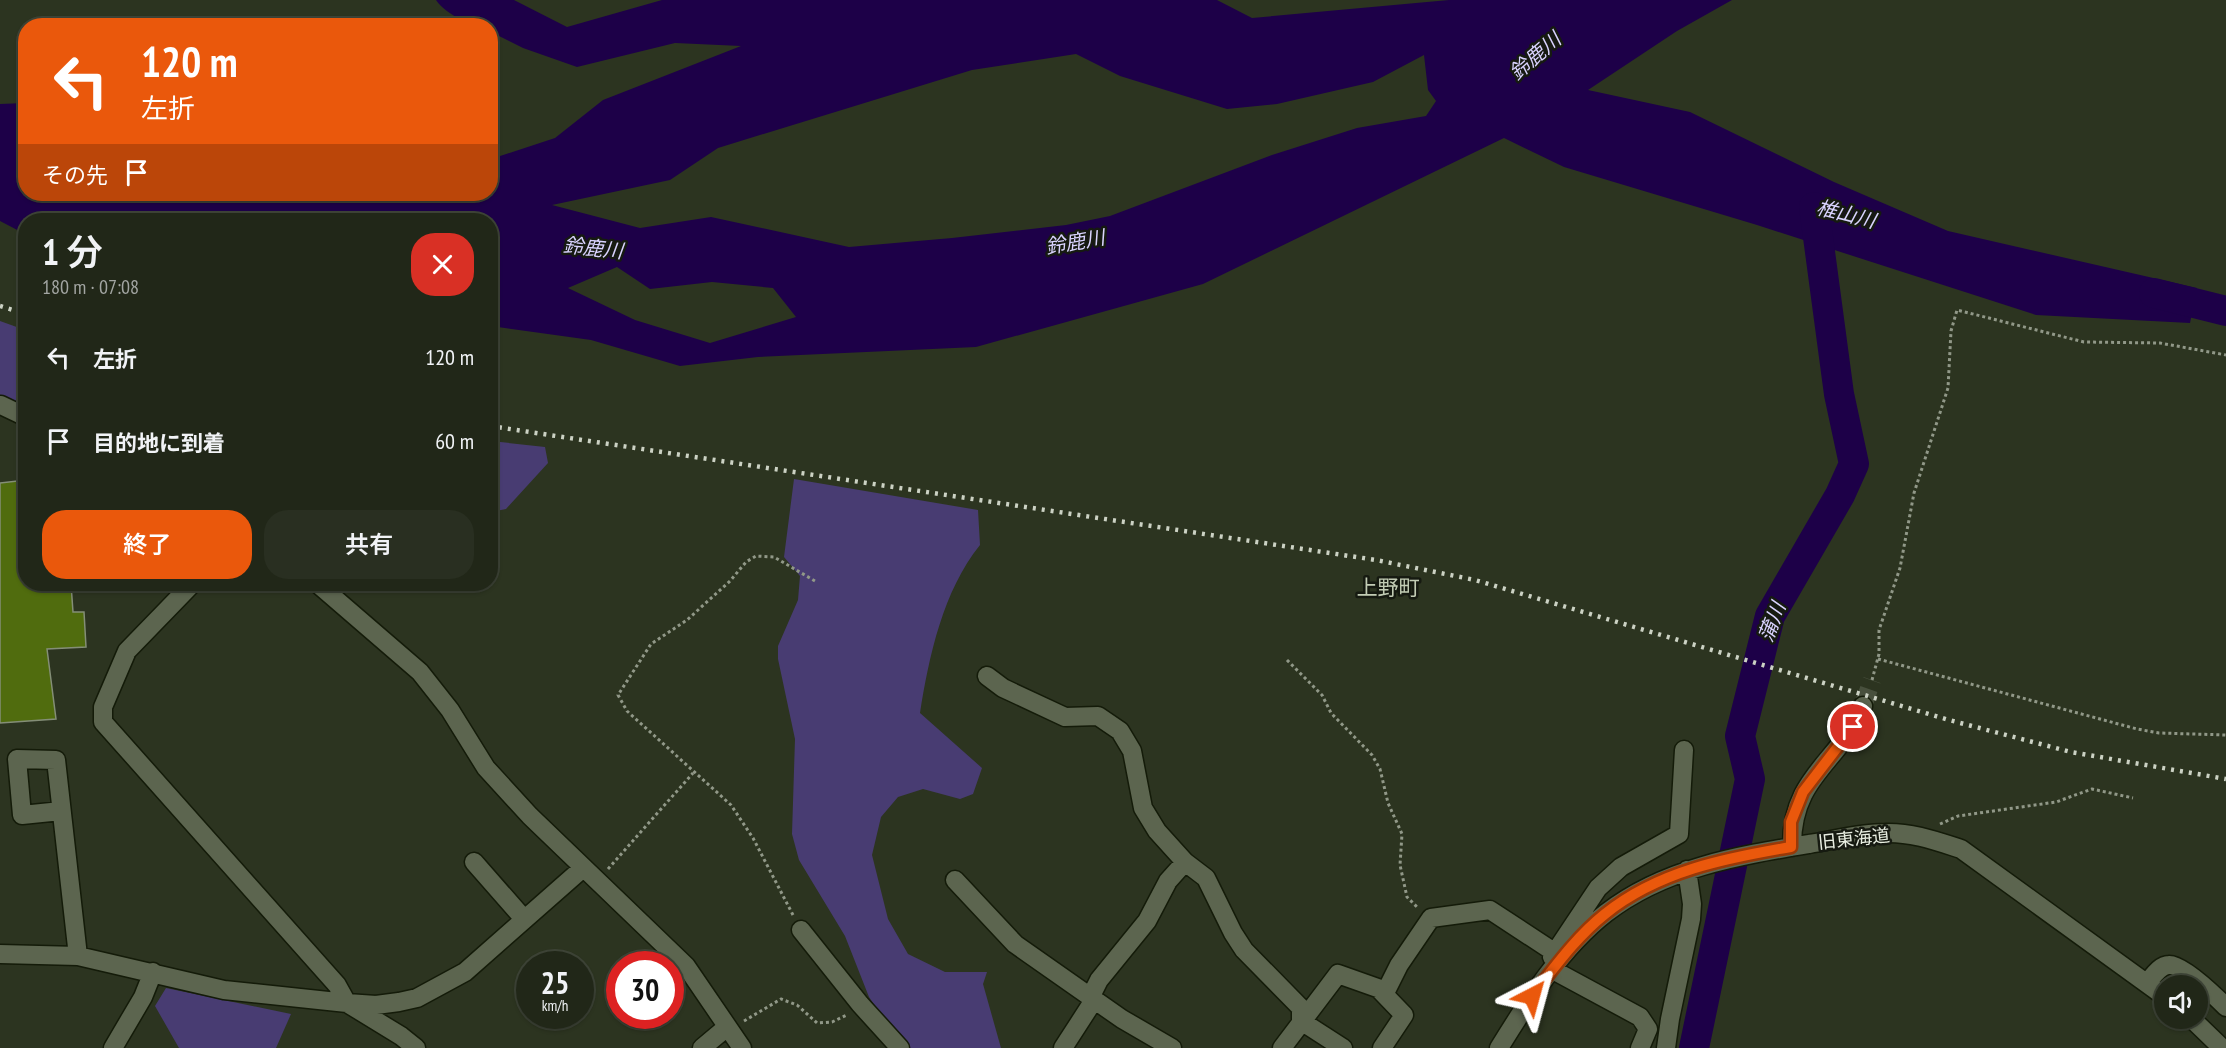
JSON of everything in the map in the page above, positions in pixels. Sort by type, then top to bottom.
[{"type":"street","points":[[1,405],[18,413]]},
{"type":"street","points":[[185,591],[127,651],[104,707],[103,722],[337,986],[347,1003],[402,1036],[416,1048]]},
{"type":"street","points":[[326,591],[420,672],[450,710],[486,768],[597,882],[686,966],[742,1048]]},
{"type":"street","points":[[987,676],[1004,688],[1065,717],[1098,716],[1114,724],[1127,739],[1132,751],[1143,808],[1156,831],[1185,862],[1213,886],[1233,933],[1251,958],[1301,1008],[1301,1021]]},
{"type":"street","points":[[1791,847],[1791,822],[1803,792],[1853,727],[1863,706]]},
{"type":"street","points":[[1532,996],[1554,952],[1598,888],[1621,867],[1678,834],[1684,750]]},
{"type":"street","points":[[61,811],[78,956]]},
{"type":"street","name":"旧東海道","points":[[1499,1048],[1532,996],[1553,970],[1605,914],[1642,889],[1691,868],[1770,850],[1887,833],[1925,838],[1961,849],[2154,987]]},
{"type":"street","points":[[474,862],[524,919]]},
{"type":"street","points":[[1063,1048],[1094,1000],[1093,992],[1099,980],[1147,921],[1168,881],[1185,862]]},
{"type":"street","points":[[0,954],[78,956],[225,990],[376,1005],[399,1002],[417,998],[442,987],[465,972],[583,868]]},
{"type":"street","points":[[1666,1048],[1691,919],[1691,868]]},
{"type":"street","points":[[955,880],[1016,944],[1094,1000],[1173,1048]]},
{"type":"street","points":[[1282,1048],[1338,974],[1386,991],[1399,965],[1431,918],[1490,910],[1554,952]]},
{"type":"street","points":[[801,930],[860,1004],[900,1048]]},
{"type":"street","points":[[2148,982],[2159,969],[2169,965],[2180,968],[2226,1007]]},
{"type":"street","points":[[1553,970],[1601,998],[1641,1017],[1648,1029],[1640,1048]]},
{"type":"street","points":[[113,1048],[143,997],[153,972]]},
{"type":"street","points":[[1378,988],[1404,1015],[1382,1048]]},
{"type":"street","points":[[1301,1021],[1343,1048]]},
{"type":"street","points":[[702,1048],[729,1029]]},
{"type":"street","points":[[2202,1029],[2222,1048]]},
{"type":"path","points":[[1872,680],[1878,659],[1879,630],[1900,568],[1914,494],[1948,388],[1951,331],[1957,310],[2084,342],[2160,343],[2226,355]]},
{"type":"path","points":[[801,930],[740,815],[667,745],[627,711],[618,695],[651,644],[687,620],[730,581],[746,562],[756,556],[774,557],[815,581]]},
{"type":"path","points":[[1878,659],[2137,729],[2160,733],[2226,735]]},
{"type":"path","points":[[1287,660],[1322,695],[1331,713],[1372,755],[1380,769],[1392,814],[1402,834],[1400,865],[1407,897],[1412,904],[1431,918]]},
{"type":"path","points":[[597,882],[693,772]]},
{"type":"path","points":[[1925,838],[1940,825],[1958,816],[2056,802],[2092,789],[2133,798]]},
{"type":"path","points":[[729,1029],[781,999],[797,1005],[817,1023],[825,1024],[846,1016],[860,1004]]},
{"type":"shaded area","points":[[0,321],[18,327],[18,413],[0,403]]},
{"type":"shaded area","points":[[498,442],[545,447],[548,463],[506,509],[498,511]]},
{"type":"shaded area","points":[[794,479],[978,510],[980,545],[967,563],[947,603],[933,647],[920,713],[982,768],[973,794],[960,799],[923,789],[898,797],[881,817],[872,855],[888,919],[908,954],[945,972],[987,972],[983,984],[1001,1048],[906,1048],[899,1042],[869,997],[845,936],[799,860],[792,834],[795,739],[778,659],[778,646],[798,600],[800,576],[784,557]]},
{"type":"shaded area","points":[[166,988],[291,1014],[276,1048],[179,1048],[155,1006]]},
{"type":"water","name":"鈴鹿川","points":[[436,0],[514,0],[567,27],[662,0],[1217,0],[1252,18],[1449,0],[1732,0],[1677,31],[1588,90],[1690,112],[1834,182],[1948,231],[2197,288],[2190,323],[2036,315],[1757,225],[1564,167],[1504,138],[1203,284],[976,347],[758,357],[680,366],[591,340],[498,327],[498,213],[18,213],[18,230],[0,221],[0,104],[18,103],[18,201],[498,201],[498,157],[555,138],[603,100],[741,46],[675,43],[577,67],[523,48],[498,36],[498,18],[458,18]],"holes":[[[1076,54],[1120,76],[1227,109],[1277,104],[1373,82],[1424,55],[1428,90],[1436,101],[1426,116],[1357,128],[1272,155],[1110,216],[1066,225],[849,247],[711,217],[640,228],[552,205],[670,180],[718,148],[972,70]],[[617,267],[650,289],[712,282],[773,288],[796,317],[710,343],[635,320],[568,288]]]},
{"type":"building","points":[[18,481],[18,591],[72,591],[73,612],[84,612],[86,647],[47,649],[56,719],[0,723],[0,483]]},
{"type":"waterway","name":"蒲川","points":[[1694,1048],[1750,779],[1740,736],[1770,616],[1840,495],[1854,464],[1839,394],[1814,207]]},
{"type":"waterway","name":"椎山川","points":[[2154,293],[2226,311]]},
{"type":"tunnel","points":[[1863,706],[1872,680]]},
{"type":"railway","points":[[0,306],[18,312]]},
{"type":"railway","points":[[498,427],[1376,560],[1475,580],[1949,720],[2071,752],[2226,779]]},
{"type":"district","name":"上野町","points":[[1388,588]]},
{"type":"route","points":[[1532,996],[1589,928],[1642,889],[1696,866],[1791,847],[1791,822],[1803,792],[1853,727]]}]
